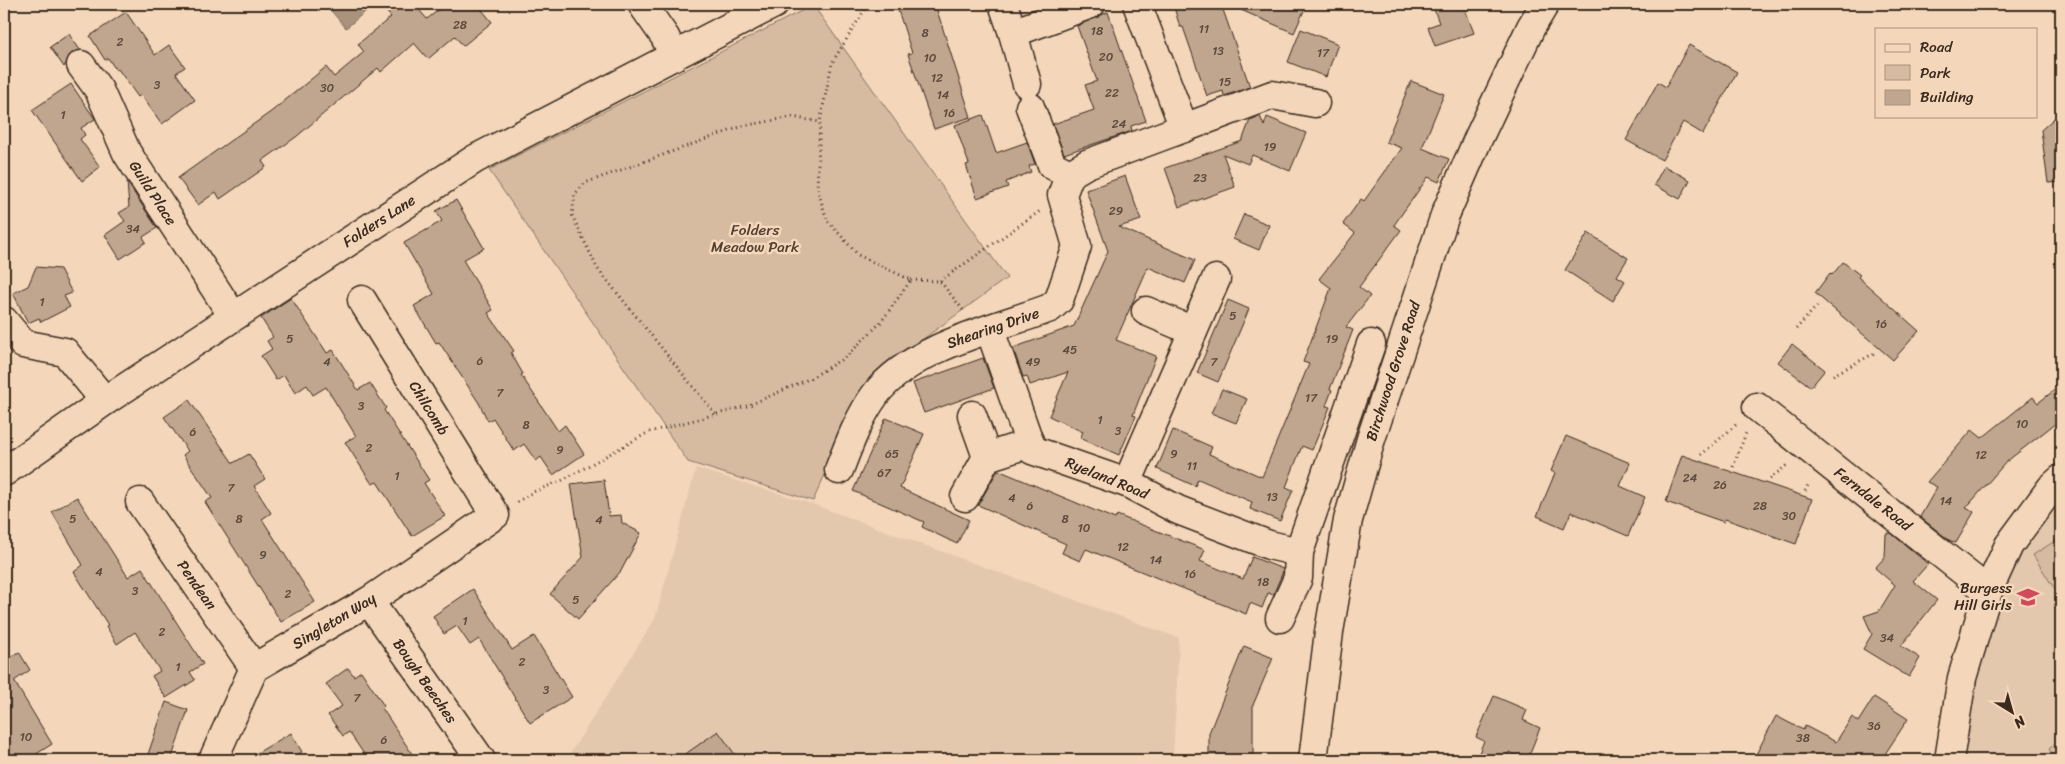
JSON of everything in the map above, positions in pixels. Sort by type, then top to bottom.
[{"type":"street","points":[[642,4],[665,37],[674,56]]},
{"type":"street","name":"Folders Lane","points":[[4,472],[105,401],[475,158],[774,4]]},
{"type":"street","points":[[1003,4],[1013,33],[1028,96],[1052,165],[1066,185],[1088,164],[1272,95],[1315,103]]},
{"type":"street","points":[[1013,33],[1091,4]]},
{"type":"street","points":[[1137,4],[1184,128]]},
{"type":"street","name":"Birchwood Grove Road","points":[[1313,760],[1329,632],[1348,520],[1371,439],[1445,215],[1478,139],[1531,27],[1545,4]]},
{"type":"street","name":"Guild Place","points":[[81,65],[99,90],[126,154],[234,316]]},
{"type":"street","name":"Shearing Drive","points":[[839,470],[856,428],[876,394],[904,368],[933,350],[1050,308],[1059,300],[1077,246],[1066,185]]},
{"type":"street","points":[[1127,483],[1216,279]]},
{"type":"street","name":"Chilcomb","points":[[362,300],[495,515]]},
{"type":"street","points":[[1146,311],[1193,331]]},
{"type":"street","points":[[4,320],[23,344],[65,352],[105,401]]},
{"type":"street","points":[[965,497],[987,457],[1030,444],[983,332]]},
{"type":"street","points":[[1280,618],[1298,578],[1299,552],[1371,344]]},
{"type":"street","name":"Ferndale Road","points":[[1757,407],[1988,591]]},
{"type":"street","points":[[972,415],[987,457]]},
{"type":"street","name":"Ryeland Road","points":[[1030,444],[1032,450],[1127,483],[1178,510],[1269,544],[1299,552]]},
{"type":"street","points":[[1949,760],[1962,678],[1988,591],[2009,545],[2051,488],[2061,479]]},
{"type":"street","name":"Pendean","points":[[140,502],[254,668]]},
{"type":"street","name":"Singleton Way","points":[[254,668],[369,601],[495,515]]},
{"type":"street","name":"Bough Beeches","points":[[369,601],[481,760]]},
{"type":"street","points":[[213,760],[254,668]]},
{"type":"path","points":[[868,4],[832,63],[820,122],[817,188],[827,220],[858,255],[911,280],[940,281],[1066,185]]},
{"type":"path","points":[[716,414],[597,268],[572,215],[576,194],[586,182],[743,126],[792,117],[820,122]]},
{"type":"path","points":[[495,515],[533,492],[561,481],[649,432],[747,406],[802,382],[847,356],[881,322],[911,280]]},
{"type":"path","points":[[940,281],[983,332]]},
{"type":"path","points":[[1796,329],[1819,304]]},
{"type":"path","points":[[1833,375],[1877,352]]},
{"type":"path","points":[[1701,455],[1757,407]]},
{"type":"path","points":[[1733,467],[1757,407]]},
{"type":"shaded area","points":[[325,4],[360,4],[366,11],[346,28]]},
{"type":"shaded area","points":[[696,468],[812,504],[1179,638],[1173,760],[566,760],[655,619]]},
{"type":"shaded area","name":"Burgess Hill Girls","points":[[2061,488],[2061,760],[1956,760],[1969,684],[2006,560]]},
{"type":"green space","name":"Folders Meadow Park","points":[[813,5],[1007,278],[880,373],[858,402],[813,501],[688,462],[489,170]]},
{"type":"green space","points":[[2061,537],[2061,599],[2033,555]]},
{"type":"green space","points":[[2061,738],[2061,760],[2055,760],[2049,749]]},
{"type":"building","points":[[380,4],[414,4],[427,19],[446,4],[477,4],[492,22],[463,46],[455,36],[428,59],[414,43],[381,72],[378,68],[296,137],[262,161],[266,167],[220,199],[216,192],[198,205],[178,178],[272,111],[326,67],[334,77],[364,52],[358,44],[391,17]]},
{"type":"building","points":[[896,4],[935,4],[971,117],[934,129],[908,54],[912,53]]},
{"type":"building","points":[[1173,4],[1221,4],[1250,87],[1224,96],[1223,91],[1207,96]]},
{"type":"building","points":[[1227,4],[1307,4],[1294,33]]},
{"type":"building","points":[[1448,4],[1463,4],[1474,33],[1435,46],[1428,27],[1439,23],[1434,9]]},
{"type":"building","points":[[126,12],[155,55],[169,45],[185,67],[176,73],[195,100],[162,124],[141,95],[138,97],[118,69],[116,70],[108,58],[105,60],[90,36]]},
{"type":"building","points":[[1108,12],[1146,121],[1131,126],[1132,131],[1064,154],[1053,124],[1094,110],[1085,85],[1097,81],[1077,26]]},
{"type":"building","points":[[1301,29],[1338,44],[1326,77],[1288,62]]},
{"type":"building","points":[[69,34],[80,50],[72,53],[64,67],[50,47]]},
{"type":"building","points":[[1689,45],[1737,72],[1703,134],[1683,122],[1662,160],[1626,140],[1658,82],[1666,87]]},
{"type":"building","points":[[1411,81],[1444,94],[1422,148],[1449,159],[1439,182],[1428,177],[1394,225],[1401,230],[1359,287],[1370,296],[1346,327],[1353,330],[1330,389],[1332,390],[1326,406],[1330,407],[1312,450],[1302,446],[1286,487],[1293,490],[1280,521],[1250,509],[1252,502],[1198,479],[1195,486],[1157,469],[1173,430],[1212,447],[1209,454],[1262,477],[1309,364],[1303,362],[1331,288],[1319,279],[1355,233],[1343,224],[1361,199],[1364,201],[1402,148],[1386,142]]},
{"type":"building","points":[[71,84],[95,119],[81,128],[85,135],[80,139],[100,167],[82,181],[32,110]]},
{"type":"building","points":[[2061,112],[2061,182],[2048,183],[2041,130]]},
{"type":"building","points":[[983,115],[996,153],[1027,142],[1035,164],[1029,166],[1031,172],[1006,182],[1008,187],[977,198],[966,165],[969,164],[955,125]]},
{"type":"building","points":[[1260,116],[1264,126],[1267,117],[1306,133],[1290,171],[1252,155],[1248,164],[1223,154],[1235,187],[1179,207],[1165,168],[1242,141],[1250,120]]},
{"type":"building","points":[[1664,166],[1690,180],[1680,199],[1654,185]]},
{"type":"building","points":[[1125,176],[1141,220],[1119,227],[1195,260],[1185,283],[1148,267],[1116,340],[1156,356],[1133,415],[1136,416],[1119,455],[1080,438],[1083,432],[1049,416],[1068,372],[1030,385],[1027,376],[1023,377],[1013,348],[1074,326],[1108,251],[1086,190]]},
{"type":"building","points":[[127,182],[157,228],[143,237],[146,242],[120,259],[105,235],[125,221],[119,213],[129,207]]},
{"type":"building","points":[[456,200],[484,248],[463,260],[493,310],[488,313],[514,351],[511,353],[523,374],[521,375],[558,431],[565,425],[584,454],[553,475],[541,457],[536,461],[524,444],[514,451],[493,418],[488,421],[479,403],[439,342],[436,343],[414,306],[434,294],[404,243],[442,221],[436,211]]},
{"type":"building","points":[[1244,214],[1269,225],[1259,250],[1233,239]]},
{"type":"building","points":[[1588,233],[1628,258],[1617,276],[1625,281],[1613,301],[1565,270]]},
{"type":"building","points":[[1843,262],[1860,275],[1858,277],[1919,331],[1893,360],[1815,293],[1830,273],[1832,275]]},
{"type":"building","points":[[36,267],[60,269],[72,293],[64,296],[70,307],[41,322],[39,318],[28,323],[13,293],[28,286]]},
{"type":"building","points":[[291,298],[327,353],[333,350],[358,390],[370,383],[386,408],[384,410],[429,480],[424,483],[445,516],[412,536],[377,482],[372,484],[345,442],[356,436],[326,387],[313,395],[307,385],[295,393],[284,375],[276,380],[261,356],[272,349],[267,341],[273,337],[261,318]]},
{"type":"building","points":[[1228,300],[1249,309],[1218,382],[1197,373]]},
{"type":"building","points":[[1792,344],[1825,370],[1811,387],[1778,362]]},
{"type":"building","points":[[983,358],[994,388],[924,413],[913,383]]},
{"type":"building","points":[[2061,385],[2061,419],[2006,462],[1966,508],[1974,512],[1956,543],[1949,540],[1920,517],[1937,487],[1927,482],[1972,430],[1982,438],[2033,397],[2038,403]]},
{"type":"building","points":[[1222,389],[1247,399],[1236,423],[1211,413]]},
{"type":"building","points":[[189,400],[233,463],[249,454],[265,479],[254,486],[271,513],[262,519],[315,602],[281,622],[205,502],[212,498],[183,455],[188,451],[164,417]]},
{"type":"building","points":[[886,418],[924,434],[900,488],[969,520],[957,544],[922,527],[924,522],[853,491]]},
{"type":"building","points":[[1566,436],[1630,463],[1620,486],[1645,497],[1628,536],[1571,512],[1564,528],[1537,516],[1555,473],[1551,471]]},
{"type":"building","points":[[1682,455],[1812,499],[1796,544],[1725,519],[1724,522],[1666,502]]},
{"type":"building","points":[[998,470],[1115,519],[1117,515],[1205,550],[1200,561],[1243,579],[1252,557],[1283,569],[1282,574],[1273,595],[1268,593],[1262,608],[1250,603],[1246,614],[1086,549],[1080,561],[1062,553],[1066,544],[978,505]]},
{"type":"building","points":[[604,480],[609,516],[621,515],[622,523],[641,533],[621,571],[578,619],[550,594],[583,557],[571,484]]},
{"type":"building","points":[[77,497],[128,577],[142,568],[203,664],[190,672],[195,680],[166,698],[152,676],[160,671],[135,632],[117,644],[106,626],[108,625],[74,572],[83,565],[52,512]]},
{"type":"building","points":[[1891,533],[1928,564],[1913,581],[1937,600],[1901,646],[1920,658],[1909,677],[1863,649],[1872,634],[1864,616],[1879,611],[1895,585],[1875,568],[1885,557],[1886,534]]},
{"type":"building","points":[[473,589],[512,650],[534,636],[572,697],[530,723],[479,639],[470,645],[457,626],[444,634],[433,616]]},
{"type":"building","points":[[1244,646],[1273,658],[1253,705],[1253,760],[1209,760],[1209,733]]},
{"type":"building","points":[[19,652],[30,670],[14,681],[52,744],[27,760],[4,760],[4,662]]},
{"type":"building","points":[[348,668],[354,676],[361,671],[384,706],[382,708],[416,760],[368,760],[349,732],[343,736],[328,715],[342,706],[326,684]]},
{"type":"building","points":[[1494,696],[1527,710],[1523,720],[1540,728],[1527,760],[1509,752],[1505,760],[1476,760],[1484,741],[1476,737]]},
{"type":"building","points":[[1874,697],[1908,719],[1881,760],[1753,760],[1776,716],[1803,730],[1805,726],[1836,742],[1852,717],[1858,722]]},
{"type":"building","points":[[166,702],[188,710],[171,760],[146,760]]},
{"type":"building","points":[[718,731],[739,760],[677,760]]},
{"type":"building","points":[[291,733],[302,752],[288,760],[245,760]]},
{"type":"place","name":"Burgess Hill Girls","points":[[2028,597]]}]
